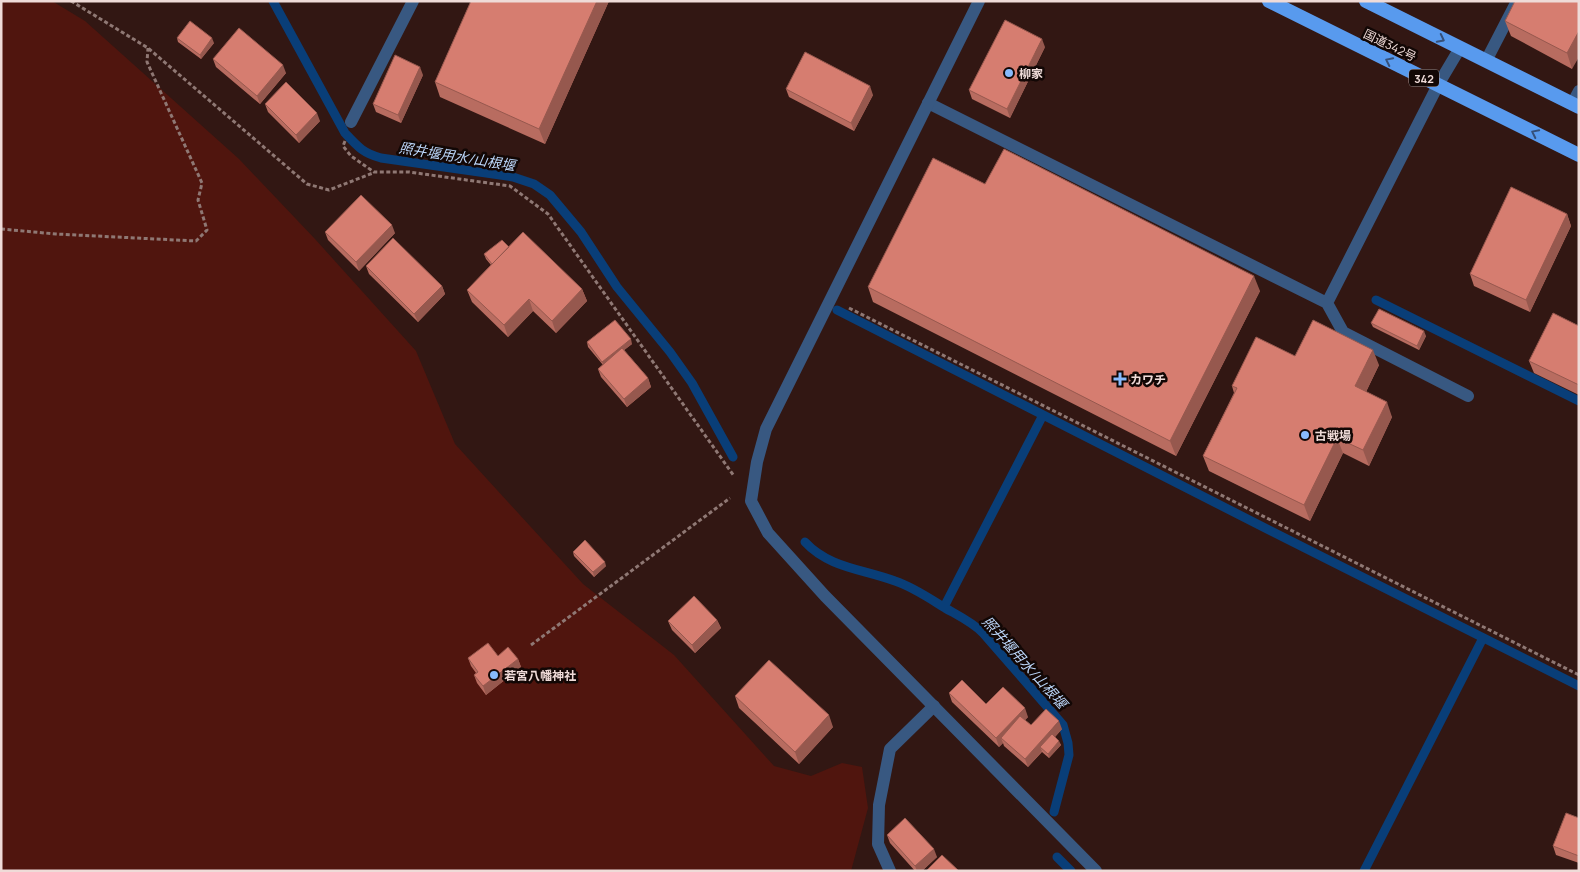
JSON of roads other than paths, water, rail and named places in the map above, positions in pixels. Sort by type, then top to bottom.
[{"type":"highway","name":"国道342号","points":[[1269,1],[1579,155]]},
{"type":"highway","points":[[1366,1],[1576,106]]},
{"type":"street","points":[[351,122],[413,1]]},
{"type":"street","points":[[978,1],[766,429],[757,462],[751,501],[768,534],[825,596],[1096,871]]},
{"type":"street","points":[[1486,61],[1517,1]]},
{"type":"street","points":[[1327,302],[1438,85],[1460,48]]},
{"type":"street","points":[[1576,106],[1579,91]]},
{"type":"street","points":[[928,103],[1327,302],[1343,332],[1468,396]]},
{"type":"street","points":[[890,871],[878,844],[879,805],[890,749],[934,706]]},
{"type":"waterway","name":"照井堰用水/山根堰","points":[[273,1],[345,133],[361,149],[381,158],[513,177],[534,184],[550,195],[581,232],[617,287],[670,352],[692,383],[733,457]]},
{"type":"waterway","points":[[1376,300],[1579,401]]},
{"type":"waterway","points":[[837,310],[1579,686]]},
{"type":"waterway","points":[[944,607],[1043,415]]},
{"type":"waterway","name":"照井堰用水/山根堰","points":[[805,542],[814,551],[836,563],[902,583],[965,619],[983,633],[1063,725],[1069,755],[1054,812]]},
{"type":"waterway","points":[[1364,871],[1483,638]]},
{"type":"waterway","name":"照井堰用水/山根堰","points":[[1057,857],[1071,871]]},
{"type":"place","name":"柳家","points":[[1009,73]]},
{"type":"place","name":"カワチ","points":[[1120,379]]},
{"type":"place","name":"古戦場","points":[[1305,435]]},
{"type":"place","name":"若宮八幡神社","points":[[494,675]]}]
